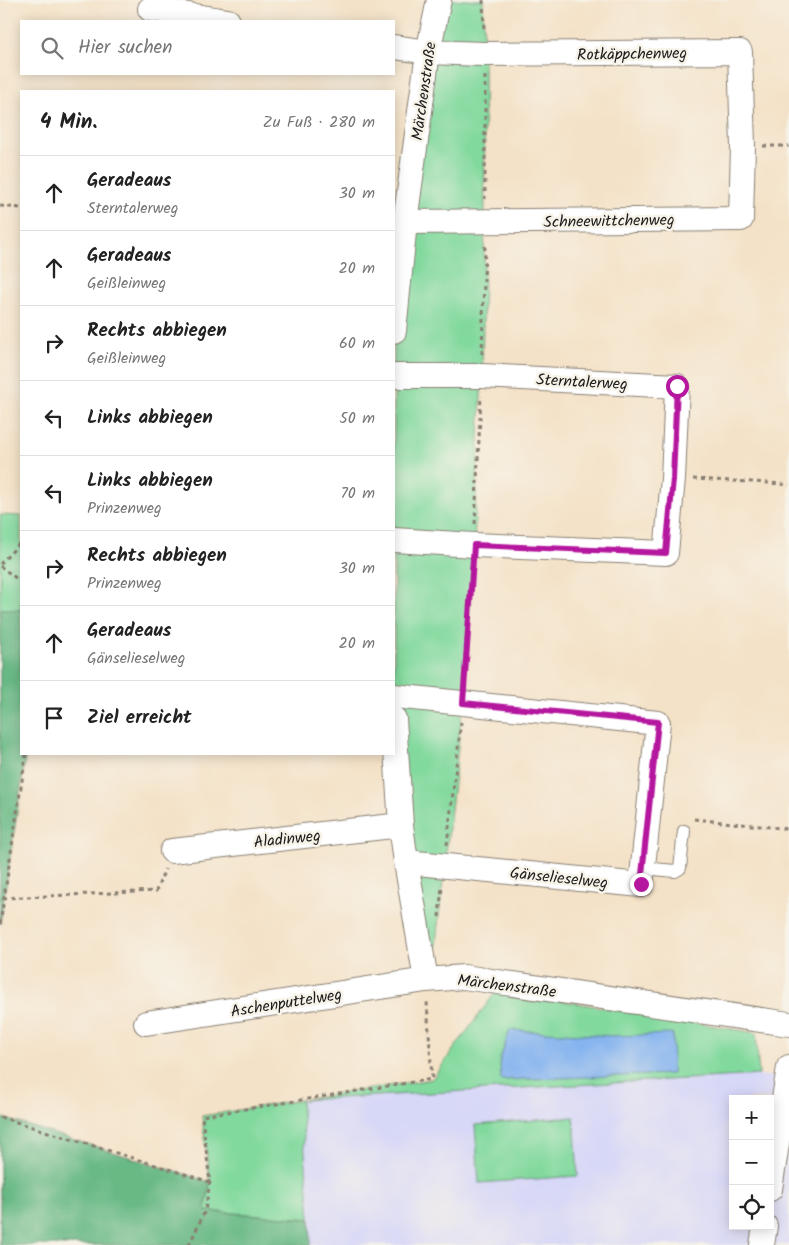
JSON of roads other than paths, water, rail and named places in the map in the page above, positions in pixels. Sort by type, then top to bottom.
[{"type":"street","name":"Märchenstraße","points":[[395,316],[402,213],[428,52],[439,0]]},
{"type":"street","points":[[150,9],[222,20]]},
{"type":"street","name":"Rotkäppchenweg","points":[[395,47],[428,52],[484,54],[740,52],[743,146]]},
{"type":"street","name":"Schneewittchenweg","points":[[402,213],[485,222],[741,219],[743,146]]},
{"type":"street","name":"Sterntalerweg","points":[[395,376],[482,376],[677,386],[673,479],[666,553],[395,540]]},
{"type":"street","name":"Gänselieselweg","points":[[395,696],[658,722],[641,884],[406,862]]},
{"type":"street","points":[[395,734],[401,825],[426,980]]},
{"type":"street","name":"Aladinweg","points":[[172,851],[401,825]]},
{"type":"street","name":"Märchenstraße","points":[[426,980],[464,977],[789,1024]]},
{"type":"street","name":"Aschenputtelweg","points":[[146,1023],[426,980]]},
{"type":"street","points":[[771,1185],[789,1067]]},
{"type":"street","points":[[762,1245],[764,1230]]},
{"type":"lane","points":[[643,868],[675,872],[680,868],[685,825]]},
{"type":"water","points":[[510,1030],[613,1036],[673,1034],[672,1074],[501,1080],[500,1059]]}]
